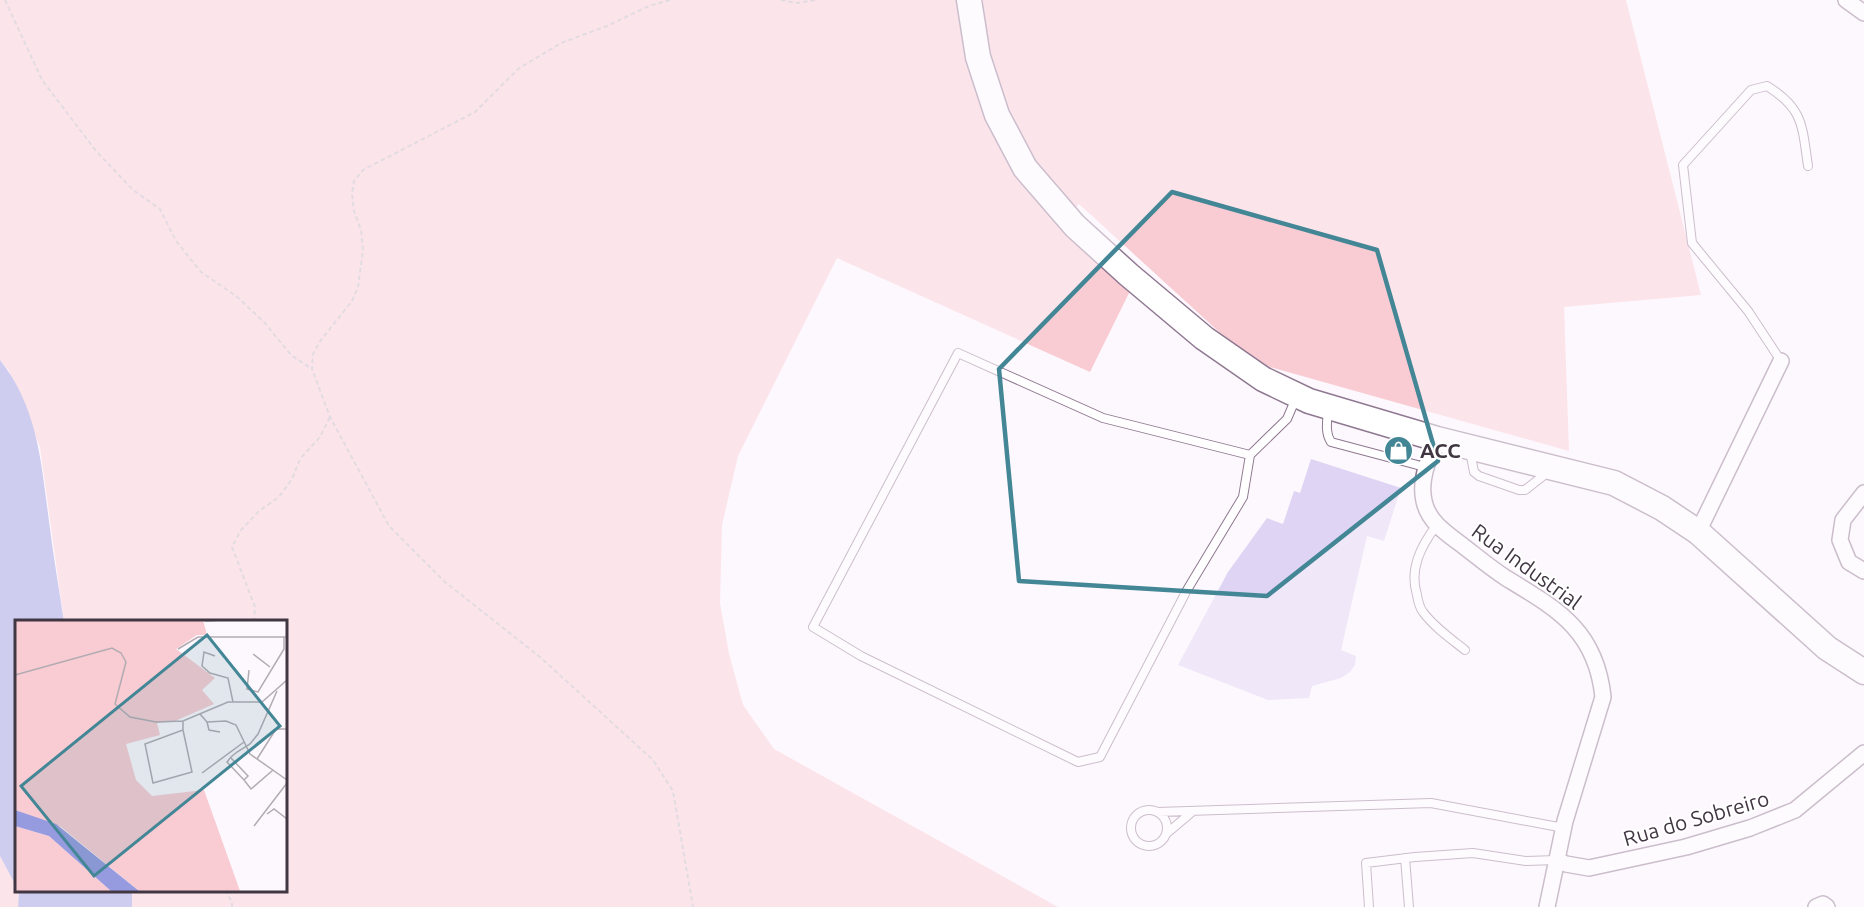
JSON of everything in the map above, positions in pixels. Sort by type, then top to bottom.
[{"type":"main road","points":[[969,0],[978,57],[997,115],[1025,168],[1075,226],[1204,338],[1263,379],[1297,397],[1437,439],[1614,483],[1662,508],[1698,532],[1827,648],[1864,672]]},
{"type":"street","points":[[1846,0],[1864,13]]},
{"type":"street","points":[[1698,532],[1781,361]]},
{"type":"street","name":"Rua Industrial","points":[[1437,439],[1425,467],[1424,501],[1436,526],[1504,577],[1562,614],[1577,628],[1589,649],[1602,685],[1603,697],[1564,828],[1547,907]]},
{"type":"street","points":[[1864,493],[1843,520],[1840,540],[1849,562],[1864,571]]},
{"type":"street","name":"Rua do Sobreiro","points":[[1557,860],[1589,868],[1686,847],[1750,828],[1795,810],[1864,753]]},
{"type":"street","points":[[1816,907],[1823,903],[1827,907]]},
{"type":"lane","points":[[1781,361],[1748,311],[1692,243],[1683,165],[1750,90],[1767,87],[1785,97],[1802,123],[1808,166]]},
{"type":"lane","points":[[1250,455],[1103,418],[957,353],[813,627],[861,656],[1078,762],[1100,757],[1187,590],[1243,497],[1250,455],[1287,419],[1297,397]]},
{"type":"lane","points":[[1328,407],[1327,429],[1331,442],[1425,467]]},
{"type":"lane","points":[[1436,526],[1416,560],[1413,584],[1421,610],[1440,631],[1465,650]]},
{"type":"lane","points":[[1192,812],[1161,841],[1151,846],[1139,843],[1132,833],[1132,821],[1140,812],[1152,810],[1192,812],[1431,803],[1564,828]]},
{"type":"lane","points":[[1158,812],[1165,820],[1166,834]]},
{"type":"lane","points":[[1368,907],[1366,863],[1473,853],[1526,861],[1557,860]]},
{"type":"lane","points":[[1405,858],[1409,907]]},
{"type":"path","points":[[5,0],[42,80],[96,151],[133,190],[160,209],[176,241],[201,272],[237,296],[264,322],[291,355],[312,369]]},
{"type":"path","points":[[670,0],[650,6],[561,44],[518,69],[475,112],[363,170],[354,181],[352,194],[354,211],[361,230],[363,250],[358,287],[352,301],[321,340],[314,354],[312,369],[330,417],[389,526],[445,582],[540,657],[653,760],[673,791],[693,907]]},
{"type":"path","points":[[782,0],[797,3],[816,0]]},
{"type":"path","points":[[255,620],[255,607],[232,547],[241,530],[259,511],[279,497],[292,480],[300,459],[321,437],[330,417]]},
{"type":"path","points":[[226,892],[232,902],[232,907]]},
{"type":"highlighted area","points":[[1172,192],[1377,250],[1438,461],[1267,596],[1019,581],[999,369]]},
{"type":"shaded area","points":[[0,0],[1626,0],[1701,295],[1564,307],[1569,451],[1252,362],[1079,204],[1060,223],[1132,287],[1090,372],[837,258],[738,456],[722,525],[720,603],[729,654],[743,705],[774,749],[1058,907],[132,907],[132,892],[286,892],[286,620],[64,620],[40,447],[9,371],[0,360]]},
{"type":"shaded area","points":[[0,856],[15,884],[15,892],[19,892],[18,907],[0,907]]},
{"type":"water","points":[[0,360],[23,397],[36,436],[64,620],[15,620],[15,884],[0,856]]},
{"type":"water","points":[[19,892],[132,892],[132,907],[18,907]]},
{"type":"building","points":[[1311,459],[1401,488],[1384,541],[1367,536],[1341,650],[1356,656],[1355,665],[1341,678],[1312,686],[1309,698],[1268,700],[1178,665],[1228,572],[1267,518],[1283,524],[1294,491],[1300,493]]},
{"type":"place","name":"ACC","points":[[1399,450]]}]
